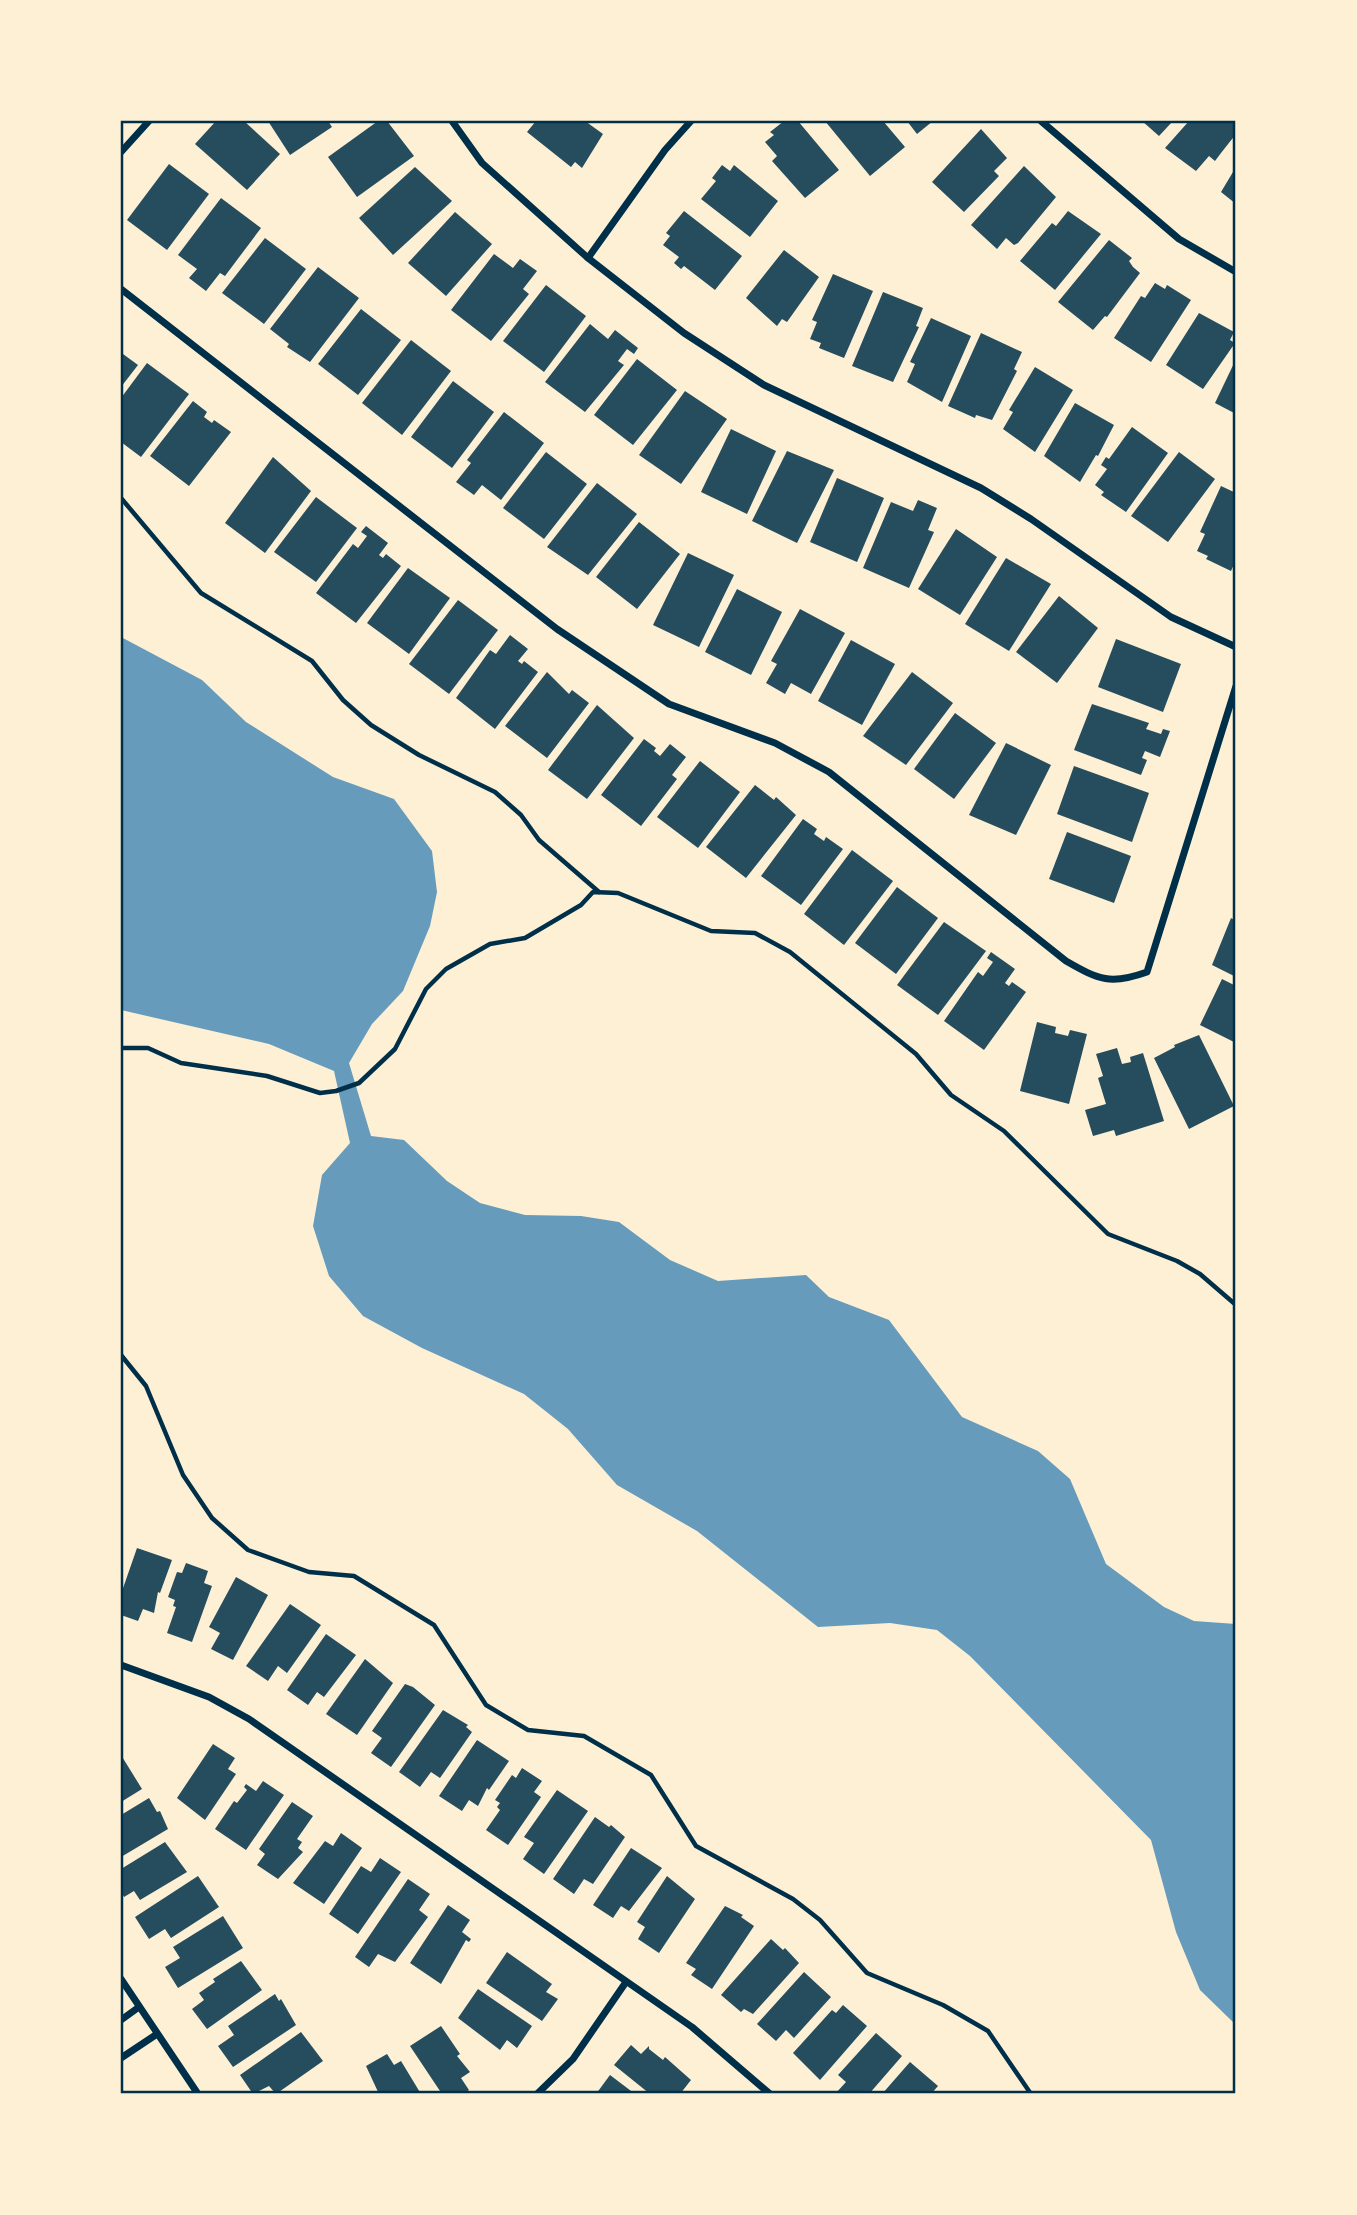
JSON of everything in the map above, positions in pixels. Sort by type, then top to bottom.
[{"type":"street","points":[[121,152],[149,121]]},
{"type":"street","points":[[452,121],[482,163],[588,258],[684,333],[764,385],[981,488],[1031,519],[1171,617],[1236,647]]},
{"type":"street","points":[[588,258],[665,150],[691,121]]},
{"type":"street","points":[[1041,121],[1179,239],[1236,272]]},
{"type":"street","points":[[121,289],[557,629],[669,704],[775,743],[829,772],[1066,961],[1097,979],[1124,980],[1147,972],[1236,686]]},
{"type":"street","points":[[121,1665],[209,1697],[249,1719],[692,2027],[770,2094]]},
{"type":"street","points":[[121,1979],[198,2094]]},
{"type":"street","points":[[537,2094],[573,2059],[626,1982]]},
{"type":"street","points":[[121,2020],[139,2007]]},
{"type":"street","points":[[121,2058],[157,2034]]},
{"type":"path","points":[[121,498],[201,593],[312,661],[343,700],[371,725],[419,755],[495,792],[521,815],[539,840],[600,892]]},
{"type":"path","points":[[121,1048],[148,1048],[181,1063],[267,1076],[320,1093],[336,1091],[359,1083],[395,1049],[426,989],[446,969],[490,944],[525,938],[580,905],[593,892],[618,893],[711,931],[755,933],[790,953],[916,1054],[951,1095],[1004,1131],[1108,1234],[1177,1261],[1200,1274],[1236,1305]]},
{"type":"path","points":[[121,1355],[146,1386],[183,1475],[212,1518],[248,1550],[309,1572],[354,1576],[433,1625],[486,1705],[528,1730],[584,1736],[652,1775],[696,1846],[793,1899],[820,1920],[867,1973],[943,2005],[988,2031],[1031,2094]]},
{"type":"water","points":[[121,637],[202,680],[246,722],[333,777],[394,799],[432,851],[437,892],[430,926],[403,991],[372,1024],[349,1063],[371,1136],[404,1140],[447,1181],[480,1203],[525,1215],[581,1216],[619,1222],[670,1260],[718,1281],[806,1275],[829,1297],[889,1320],[962,1417],[1038,1451],[1070,1479],[1106,1564],[1164,1607],[1194,1621],[1236,1624],[1236,2025],[1200,1990],[1176,1932],[1151,1840],[970,1656],[937,1630],[890,1623],[818,1627],[697,1531],[617,1485],[568,1429],[524,1394],[422,1348],[363,1316],[329,1276],[313,1226],[322,1175],[350,1143],[334,1071],[269,1044],[121,1010]]},
{"type":"building","points":[[216,121],[244,121],[280,154],[247,190],[195,144]]},
{"type":"building","points":[[268,121],[328,121],[332,127],[290,155]]},
{"type":"building","points":[[378,121],[387,121],[414,156],[357,197],[328,157]]},
{"type":"building","points":[[536,121],[585,121],[603,134],[582,168],[575,162],[571,167],[527,132]]},
{"type":"building","points":[[784,121],[798,121],[839,170],[805,198],[772,161],[777,156],[765,142],[774,135],[770,132]]},
{"type":"building","points":[[825,121],[883,121],[905,147],[870,176]]},
{"type":"building","points":[[907,121],[933,121],[917,134]]},
{"type":"building","points":[[1142,121],[1173,121],[1159,136]]},
{"type":"building","points":[[1189,121],[1236,121],[1236,134],[1215,161],[1209,156],[1196,171],[1165,148]]},
{"type":"building","points":[[981,129],[1007,158],[994,171],[999,176],[964,212],[932,182]]},
{"type":"building","points":[[169,164],[209,194],[167,250],[127,220]]},
{"type":"building","points":[[722,165],[730,171],[734,165],[778,201],[750,237],[701,199],[716,181],[712,178]]},
{"type":"building","points":[[1024,166],[1056,197],[1018,243],[1014,245],[1006,238],[997,249],[971,225]]},
{"type":"building","points":[[415,167],[452,201],[393,255],[359,218]]},
{"type":"building","points":[[1236,167],[1236,204],[1221,192]]},
{"type":"building","points":[[221,198],[261,228],[225,276],[220,273],[206,291],[189,278],[197,269],[178,255]]},
{"type":"building","points":[[684,211],[742,256],[715,290],[684,266],[681,269],[674,263],[679,257],[663,245],[670,236],[666,233]]},
{"type":"building","points":[[1068,211],[1101,234],[1055,290],[1020,261],[1052,223],[1056,226]]},
{"type":"building","points":[[455,212],[492,244],[446,296],[408,263]]},
{"type":"building","points":[[265,238],[306,269],[264,324],[222,293]]},
{"type":"building","points":[[1109,240],[1132,258],[1129,261],[1140,273],[1107,317],[1093,330],[1058,302]]},
{"type":"building","points":[[784,250],[819,277],[787,322],[782,319],[777,326],[746,298]]},
{"type":"building","points":[[494,254],[513,268],[520,259],[537,271],[523,289],[529,294],[491,341],[451,310]]},
{"type":"building","points":[[318,267],[359,298],[310,362],[287,347],[289,344],[270,329]]},
{"type":"building","points":[[833,274],[873,291],[844,358],[819,348],[821,343],[810,339],[817,322],[812,320]]},
{"type":"building","points":[[1155,283],[1165,289],[1167,285],[1191,300],[1151,362],[1114,338],[1141,296],[1145,298]]},
{"type":"building","points":[[546,285],[586,316],[544,372],[503,341]]},
{"type":"building","points":[[883,292],[923,308],[916,326],[919,327],[893,382],[852,366]]},
{"type":"building","points":[[361,309],[401,340],[358,395],[318,364]]},
{"type":"building","points":[[1199,313],[1234,332],[1230,340],[1235,343],[1203,389],[1166,365]]},
{"type":"building","points":[[931,318],[971,336],[942,402],[907,382],[915,364],[910,362]]},
{"type":"building","points":[[590,324],[608,339],[615,330],[638,348],[634,354],[627,349],[618,361],[624,365],[585,412],[545,382]]},
{"type":"building","points":[[981,333],[1022,352],[1014,369],[1017,371],[992,420],[976,415],[975,418],[948,406]]},
{"type":"building","points":[[411,340],[451,371],[402,435],[362,403]]},
{"type":"building","points":[[123,354],[138,365],[121,387],[121,357]]},
{"type":"building","points":[[637,359],[677,390],[633,445],[594,415]]},
{"type":"building","points":[[1236,359],[1236,414],[1215,403]]},
{"type":"building","points":[[147,363],[189,394],[141,457],[121,442],[121,398]]},
{"type":"building","points":[[1035,367],[1073,390],[1035,452],[1003,429],[1013,412],[1009,410]]},
{"type":"building","points":[[453,381],[494,412],[452,468],[411,437]]},
{"type":"building","points":[[685,391],[727,419],[681,484],[639,455]]},
{"type":"building","points":[[193,401],[207,412],[204,417],[212,423],[214,420],[231,432],[189,486],[150,456]]},
{"type":"building","points":[[1075,403],[1114,425],[1098,456],[1096,455],[1080,482],[1044,456]]},
{"type":"building","points":[[504,412],[544,443],[501,500],[482,485],[474,495],[456,482],[471,463],[467,460]]},
{"type":"building","points":[[1132,427],[1168,453],[1126,512],[1101,495],[1104,492],[1095,485],[1107,469],[1101,465],[1106,457],[1109,459]]},
{"type":"building","points":[[731,429],[776,451],[747,514],[701,492]]},
{"type":"building","points":[[787,451],[834,470],[797,543],[752,521]]},
{"type":"building","points":[[546,452],[587,484],[544,539],[503,508]]},
{"type":"building","points":[[1179,452],[1215,479],[1168,542],[1131,516]]},
{"type":"building","points":[[273,457],[311,491],[265,553],[225,523]]},
{"type":"building","points":[[837,478],[884,498],[857,562],[810,542]]},
{"type":"building","points":[[597,483],[637,514],[588,575],[547,547]]},
{"type":"building","points":[[1221,486],[1236,493],[1236,560],[1231,571],[1206,559],[1208,556],[1197,551],[1205,534],[1200,532]]},
{"type":"building","points":[[316,497],[357,528],[316,582],[274,552]]},
{"type":"building","points":[[918,500],[937,508],[928,530],[934,532],[909,588],[863,568],[891,502],[913,511]]},
{"type":"building","points":[[639,522],[680,554],[637,609],[596,577]]},
{"type":"building","points":[[366,526],[388,543],[379,555],[383,558],[386,554],[401,566],[356,623],[316,593],[353,544],[358,548],[367,536],[361,532]]},
{"type":"building","points":[[956,529],[997,557],[960,615],[918,589]]},
{"type":"building","points":[[688,553],[734,575],[699,647],[653,625]]},
{"type":"building","points":[[1006,558],[1051,584],[1009,651],[965,624]]},
{"type":"building","points":[[408,568],[450,598],[409,654],[367,623]]},
{"type":"building","points":[[737,589],[782,612],[751,675],[705,652]]},
{"type":"building","points":[[1059,596],[1098,628],[1057,683],[1016,652]]},
{"type":"building","points":[[458,600],[498,630],[449,694],[409,664]]},
{"type":"building","points":[[800,609],[845,633],[811,694],[791,683],[785,694],[766,683],[777,664],[771,661]]},
{"type":"building","points":[[510,635],[528,649],[518,661],[522,664],[524,661],[538,672],[495,729],[456,698],[490,650],[496,654]]},
{"type":"building","points":[[1116,639],[1181,664],[1163,712],[1098,687]]},
{"type":"building","points":[[851,640],[895,664],[862,725],[818,701]]},
{"type":"building","points":[[547,672],[569,694],[572,690],[589,703],[547,758],[505,726]]},
{"type":"building","points":[[912,672],[953,703],[906,765],[863,736]]},
{"type":"building","points":[[1092,704],[1149,723],[1146,729],[1161,734],[1163,729],[1170,731],[1160,757],[1145,751],[1142,758],[1147,760],[1141,775],[1074,750]]},
{"type":"building","points":[[597,705],[634,738],[587,799],[548,770]]},
{"type":"building","points":[[955,713],[996,743],[954,799],[914,769]]},
{"type":"building","points":[[644,739],[656,748],[654,751],[660,756],[670,744],[686,757],[672,775],[677,779],[641,826],[601,795]]},
{"type":"building","points":[[1006,743],[1051,765],[1016,835],[969,815]]},
{"type":"building","points":[[700,761],[740,792],[698,848],[657,817]]},
{"type":"building","points":[[1074,766],[1149,793],[1132,842],[1057,814]]},
{"type":"building","points":[[755,785],[774,800],[776,797],[796,815],[746,878],[706,847]]},
{"type":"building","points":[[803,819],[817,829],[814,834],[824,841],[826,837],[843,849],[801,905],[761,876]]},
{"type":"building","points":[[1067,832],[1131,856],[1114,903],[1049,879]]},
{"type":"building","points":[[852,850],[893,881],[844,945],[804,914]]},
{"type":"building","points":[[897,887],[938,918],[896,974],[855,943]]},
{"type":"building","points":[[1231,918],[1236,921],[1236,977],[1212,965]]},
{"type":"building","points":[[944,922],[986,951],[938,1015],[897,985]]},
{"type":"building","points":[[991,952],[1015,969],[1005,983],[1009,986],[1012,982],[1026,992],[984,1050],[944,1021],[978,972],[983,976],[993,962],[987,958]]},
{"type":"building","points":[[1222,979],[1236,986],[1236,1043],[1200,1025]]},
{"type":"building","points":[[1037,1022],[1056,1027],[1055,1033],[1068,1036],[1070,1030],[1087,1034],[1069,1104],[1020,1091]]},
{"type":"building","points":[[1199,1035],[1234,1106],[1189,1129],[1154,1058],[1175,1047],[1174,1045]]},
{"type":"building","points":[[1117,1048],[1122,1064],[1131,1062],[1130,1057],[1143,1053],[1164,1121],[1116,1136],[1114,1130],[1093,1136],[1085,1110],[1106,1104],[1098,1078],[1103,1076],[1096,1054]]},
{"type":"building","points":[[137,1548],[172,1560],[160,1593],[158,1592],[154,1613],[143,1609],[138,1621],[121,1615],[121,1594]]},
{"type":"building","points":[[186,1563],[208,1571],[204,1583],[212,1586],[192,1642],[167,1633],[176,1607],[173,1606],[175,1600],[168,1597],[177,1572],[182,1573]]},
{"type":"building","points":[[236,1577],[268,1595],[233,1660],[211,1649],[220,1633],[209,1627]]},
{"type":"building","points":[[290,1604],[321,1625],[287,1673],[278,1666],[268,1681],[246,1666]]},
{"type":"building","points":[[326,1634],[356,1655],[324,1697],[317,1692],[308,1705],[287,1690]]},
{"type":"building","points":[[365,1659],[393,1683],[357,1735],[326,1714]]},
{"type":"building","points":[[405,1684],[413,1687],[435,1705],[391,1767],[371,1753],[382,1738],[372,1731]]},
{"type":"building","points":[[443,1710],[468,1725],[466,1727],[472,1732],[440,1778],[431,1772],[420,1787],[399,1772]]},
{"type":"building","points":[[477,1740],[509,1761],[489,1790],[487,1788],[478,1806],[469,1800],[462,1811],[439,1796]]},
{"type":"building","points":[[213,1744],[235,1758],[228,1769],[236,1774],[205,1820],[177,1798]]},
{"type":"building","points":[[121,1755],[142,1789],[121,1802]]},
{"type":"building","points":[[522,1768],[542,1781],[534,1792],[541,1797],[508,1845],[486,1830],[500,1810],[497,1807],[500,1803],[495,1800],[512,1775],[516,1778]]},
{"type":"building","points":[[263,1781],[284,1795],[246,1850],[215,1829],[234,1801],[237,1803],[247,1790],[244,1787],[246,1784],[256,1791]]},
{"type":"building","points":[[557,1790],[588,1811],[544,1874],[523,1859],[534,1843],[524,1837]]},
{"type":"building","points":[[149,1798],[157,1812],[160,1811],[168,1829],[121,1857],[121,1815]]},
{"type":"building","points":[[292,1802],[313,1816],[297,1839],[302,1842],[298,1848],[303,1852],[278,1879],[257,1865],[265,1854],[259,1849]]},
{"type":"building","points":[[595,1817],[609,1827],[611,1825],[625,1837],[593,1884],[584,1879],[574,1894],[553,1879]]},
{"type":"building","points":[[341,1833],[362,1848],[324,1904],[293,1883],[325,1841],[333,1846]]},
{"type":"building","points":[[165,1842],[187,1872],[140,1900],[134,1891],[124,1897],[121,1891],[121,1869]]},
{"type":"building","points":[[631,1848],[662,1868],[629,1911],[621,1906],[613,1918],[593,1905]]},
{"type":"building","points":[[380,1858],[401,1872],[358,1934],[329,1914],[361,1866],[371,1872]]},
{"type":"building","points":[[198,1876],[219,1907],[171,1938],[165,1929],[149,1939],[135,1917]]},
{"type":"building","points":[[667,1876],[695,1899],[659,1953],[638,1939],[645,1927],[637,1922]]},
{"type":"building","points":[[408,1879],[430,1894],[419,1910],[428,1917],[395,1962],[378,1954],[369,1967],[355,1957]]},
{"type":"building","points":[[448,1905],[470,1920],[462,1932],[471,1939],[469,1942],[466,1940],[441,1984],[410,1963]]},
{"type":"building","points":[[725,1906],[743,1915],[741,1917],[754,1926],[712,1989],[691,1975],[696,1969],[686,1963]]},
{"type":"building","points":[[223,1916],[243,1948],[178,1988],[165,1967],[180,1958],[173,1947]]},
{"type":"building","points":[[771,1939],[783,1950],[785,1948],[799,1963],[753,2014],[744,2009],[741,2012],[721,1995]]},
{"type":"building","points":[[507,1952],[552,1984],[546,1992],[558,1999],[542,2021],[486,1983]]},
{"type":"building","points":[[241,1961],[262,1990],[207,2029],[192,2009],[204,2000],[199,1993],[215,1982],[213,1979]]},
{"type":"building","points":[[804,1972],[831,1997],[794,2038],[786,2030],[776,2041],[757,2024]]},
{"type":"building","points":[[478,1989],[532,2026],[517,2048],[507,2040],[500,2050],[458,2018]]},
{"type":"building","points":[[275,1994],[279,2001],[281,1999],[296,2025],[233,2067],[218,2046],[234,2035],[228,2026]]},
{"type":"building","points":[[843,2005],[867,2026],[820,2080],[793,2053],[832,2010],[836,2013]]},
{"type":"building","points":[[441,2026],[460,2054],[457,2056],[470,2072],[461,2078],[469,2090],[463,2094],[442,2094],[410,2046]]},
{"type":"building","points":[[301,2032],[323,2061],[276,2094],[269,2086],[253,2094],[240,2075]]},
{"type":"building","points":[[876,2033],[902,2056],[869,2094],[835,2094],[846,2082],[838,2075]]},
{"type":"building","points":[[631,2045],[641,2054],[649,2046],[649,2049],[663,2060],[665,2057],[691,2080],[680,2094],[650,2094],[614,2065]]},
{"type":"building","points":[[387,2054],[394,2065],[401,2061],[421,2094],[379,2094],[366,2066]]},
{"type":"building","points":[[910,2062],[938,2086],[931,2094],[882,2094]]},
{"type":"building","points":[[610,2075],[635,2094],[596,2094]]}]
